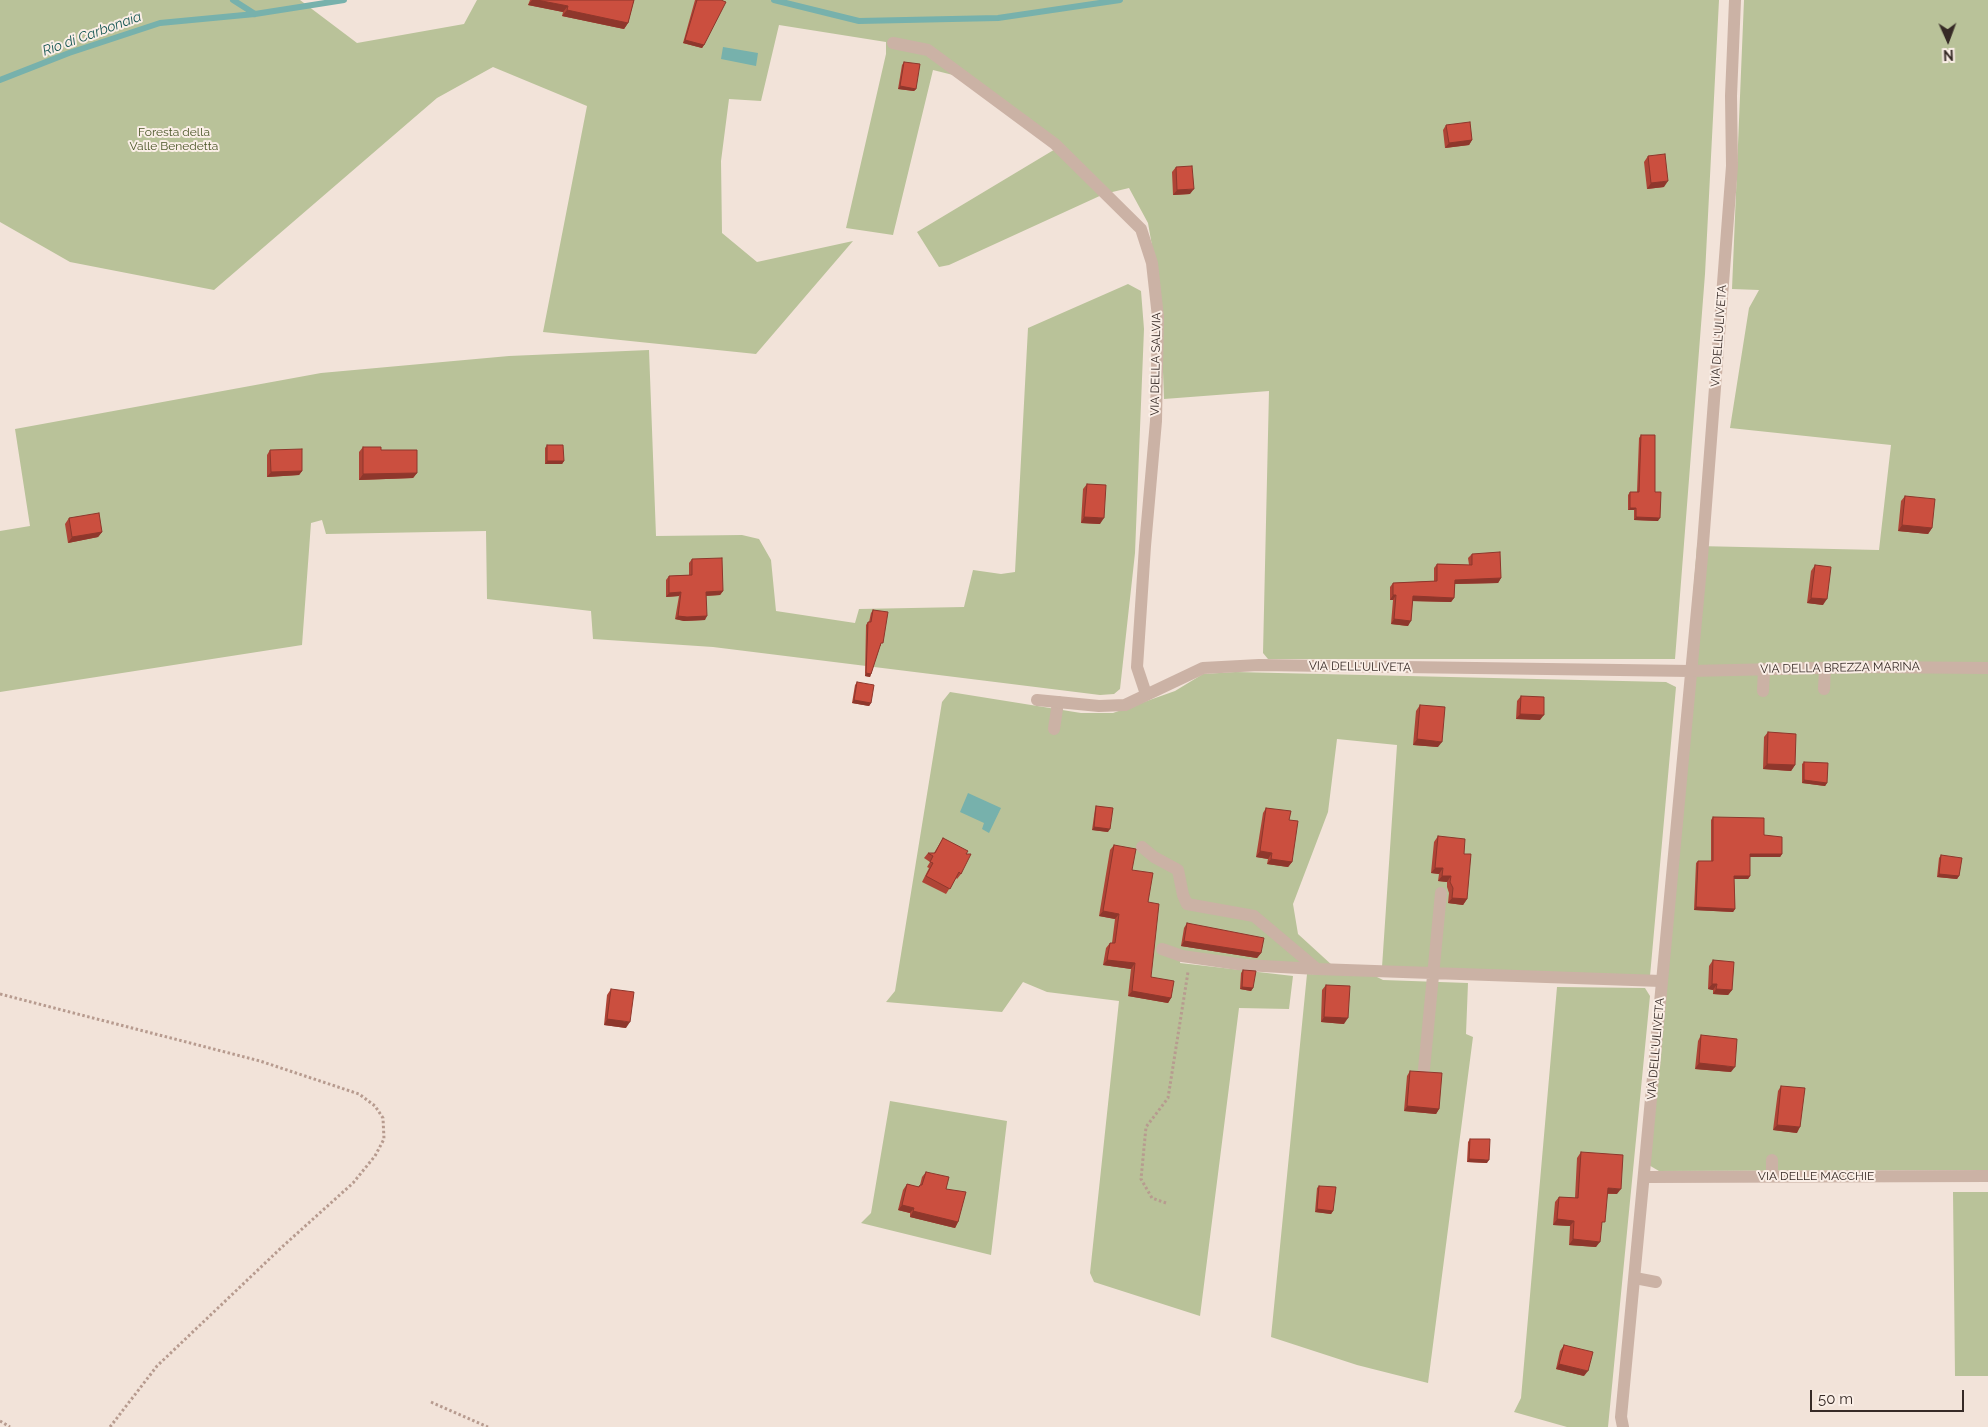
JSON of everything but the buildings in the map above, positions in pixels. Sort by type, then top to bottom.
[{"type":"street","name":"VIA DELL'ULIVETA","points":[[1623,1427],[1621,1417],[1702,557],[1732,166],[1731,96],[1735,0]]},
{"type":"street","name":"VIA DELLA SALVIA","points":[[893,43],[928,50],[1055,144],[1141,228],[1152,263],[1158,317],[1156,421],[1137,667],[1146,694]]},
{"type":"street","name":"VIA DELLA BREZZA MARINA","points":[[1691,671],[1817,665],[1935,663],[1988,668]]},
{"type":"street","name":"VIA DELL'ULIVETA","points":[[1037,700],[1099,706],[1125,705],[1203,668],[1259,665],[1691,671]]},
{"type":"street","points":[[1817,665],[1824,689]]},
{"type":"street","points":[[1763,691],[1764,669]]},
{"type":"street","points":[[1054,729],[1058,702]]},
{"type":"street","points":[[1142,847],[1154,857],[1178,870],[1186,904],[1254,916],[1318,969]]},
{"type":"street","points":[[1424,1069],[1441,892]]},
{"type":"street","points":[[1162,949],[1191,957],[1245,965],[1661,981]]},
{"type":"street","points":[[1772,1160],[1772,1176]]},
{"type":"street","name":"VIA DELLE MACCHIE","points":[[1645,1177],[1988,1176]]},
{"type":"street","points":[[1635,1278],[1656,1282]]},
{"type":"path","points":[[1166,1203],[1152,1198],[1141,1179],[1146,1127],[1168,1098],[1191,957]]},
{"type":"path","points":[[0,994],[260,1062],[305,1076],[358,1094],[375,1106],[383,1118],[384,1140],[375,1156],[353,1182],[157,1366],[110,1427]]},
{"type":"path","points":[[431,1402],[488,1427]]},
{"type":"path","points":[[0,1421],[10,1427]]},
{"type":"green space","name":"Foresta della Valle Benedetta","points":[[0,0],[300,0],[357,43],[464,24],[477,0],[1719,0],[1705,274],[1675,659],[1268,659],[1263,653],[1269,391],[1164,399],[1160,291],[1148,223],[1129,188],[1104,194],[949,265],[939,267],[917,232],[1057,148],[953,75],[933,70],[893,235],[846,228],[886,54],[886,42],[779,25],[761,101],[729,99],[721,161],[722,233],[757,262],[853,241],[756,354],[543,332],[587,106],[493,67],[437,98],[214,290],[70,262],[0,222]]},
{"type":"green space","points":[[1744,0],[1988,0],[1988,1170],[1659,1171],[1647,1164],[1697,546],[1879,550],[1891,445],[1730,428],[1749,308],[1759,290],[1732,289]]},
{"type":"green space","points":[[1128,284],[1141,291],[1144,329],[1135,553],[1120,689],[1114,694],[1100,695],[713,647],[593,639],[591,611],[487,599],[486,531],[326,534],[322,520],[311,523],[302,645],[0,692],[0,531],[30,526],[15,429],[321,373],[509,356],[649,350],[656,536],[742,535],[759,539],[771,560],[776,611],[855,623],[859,609],[964,607],[973,570],[1001,574],[1015,572],[1028,328]]},
{"type":"green space","points":[[1235,672],[1666,682],[1676,687],[1650,976],[1382,967],[1397,745],[1337,739],[1328,812],[1293,904],[1298,934],[1333,966],[1181,955],[1180,963],[1293,976],[1289,1009],[1239,1008],[1200,1316],[1094,1282],[1090,1273],[1119,1001],[1047,992],[1023,982],[1002,1012],[886,1002],[895,991],[942,702],[950,692],[1081,713],[1113,713],[1175,691],[1203,674]]},
{"type":"green space","points":[[1307,974],[1375,976],[1383,980],[1468,983],[1466,1034],[1473,1037],[1428,1383],[1357,1365],[1271,1337]]},
{"type":"green space","points":[[1557,987],[1645,988],[1650,996],[1608,1427],[1567,1427],[1514,1412],[1521,1398]]},
{"type":"green space","points":[[890,1101],[1007,1121],[991,1255],[861,1223],[871,1213]]},
{"type":"green space","points":[[1953,1192],[1988,1192],[1988,1376],[1955,1376]]},
{"type":"water","points":[[723,47],[758,53],[756,66],[721,59]]},
{"type":"water","points":[[968,793],[1001,808],[989,833],[982,829],[984,823],[960,812]]},
{"type":"waterway","points":[[233,0],[255,14]]},
{"type":"waterway","name":"Rio di Carbonaia","points":[[0,80],[69,53],[160,23],[255,14],[344,0]]},
{"type":"waterway","points":[[774,0],[859,21],[998,18],[1120,0]]}]
